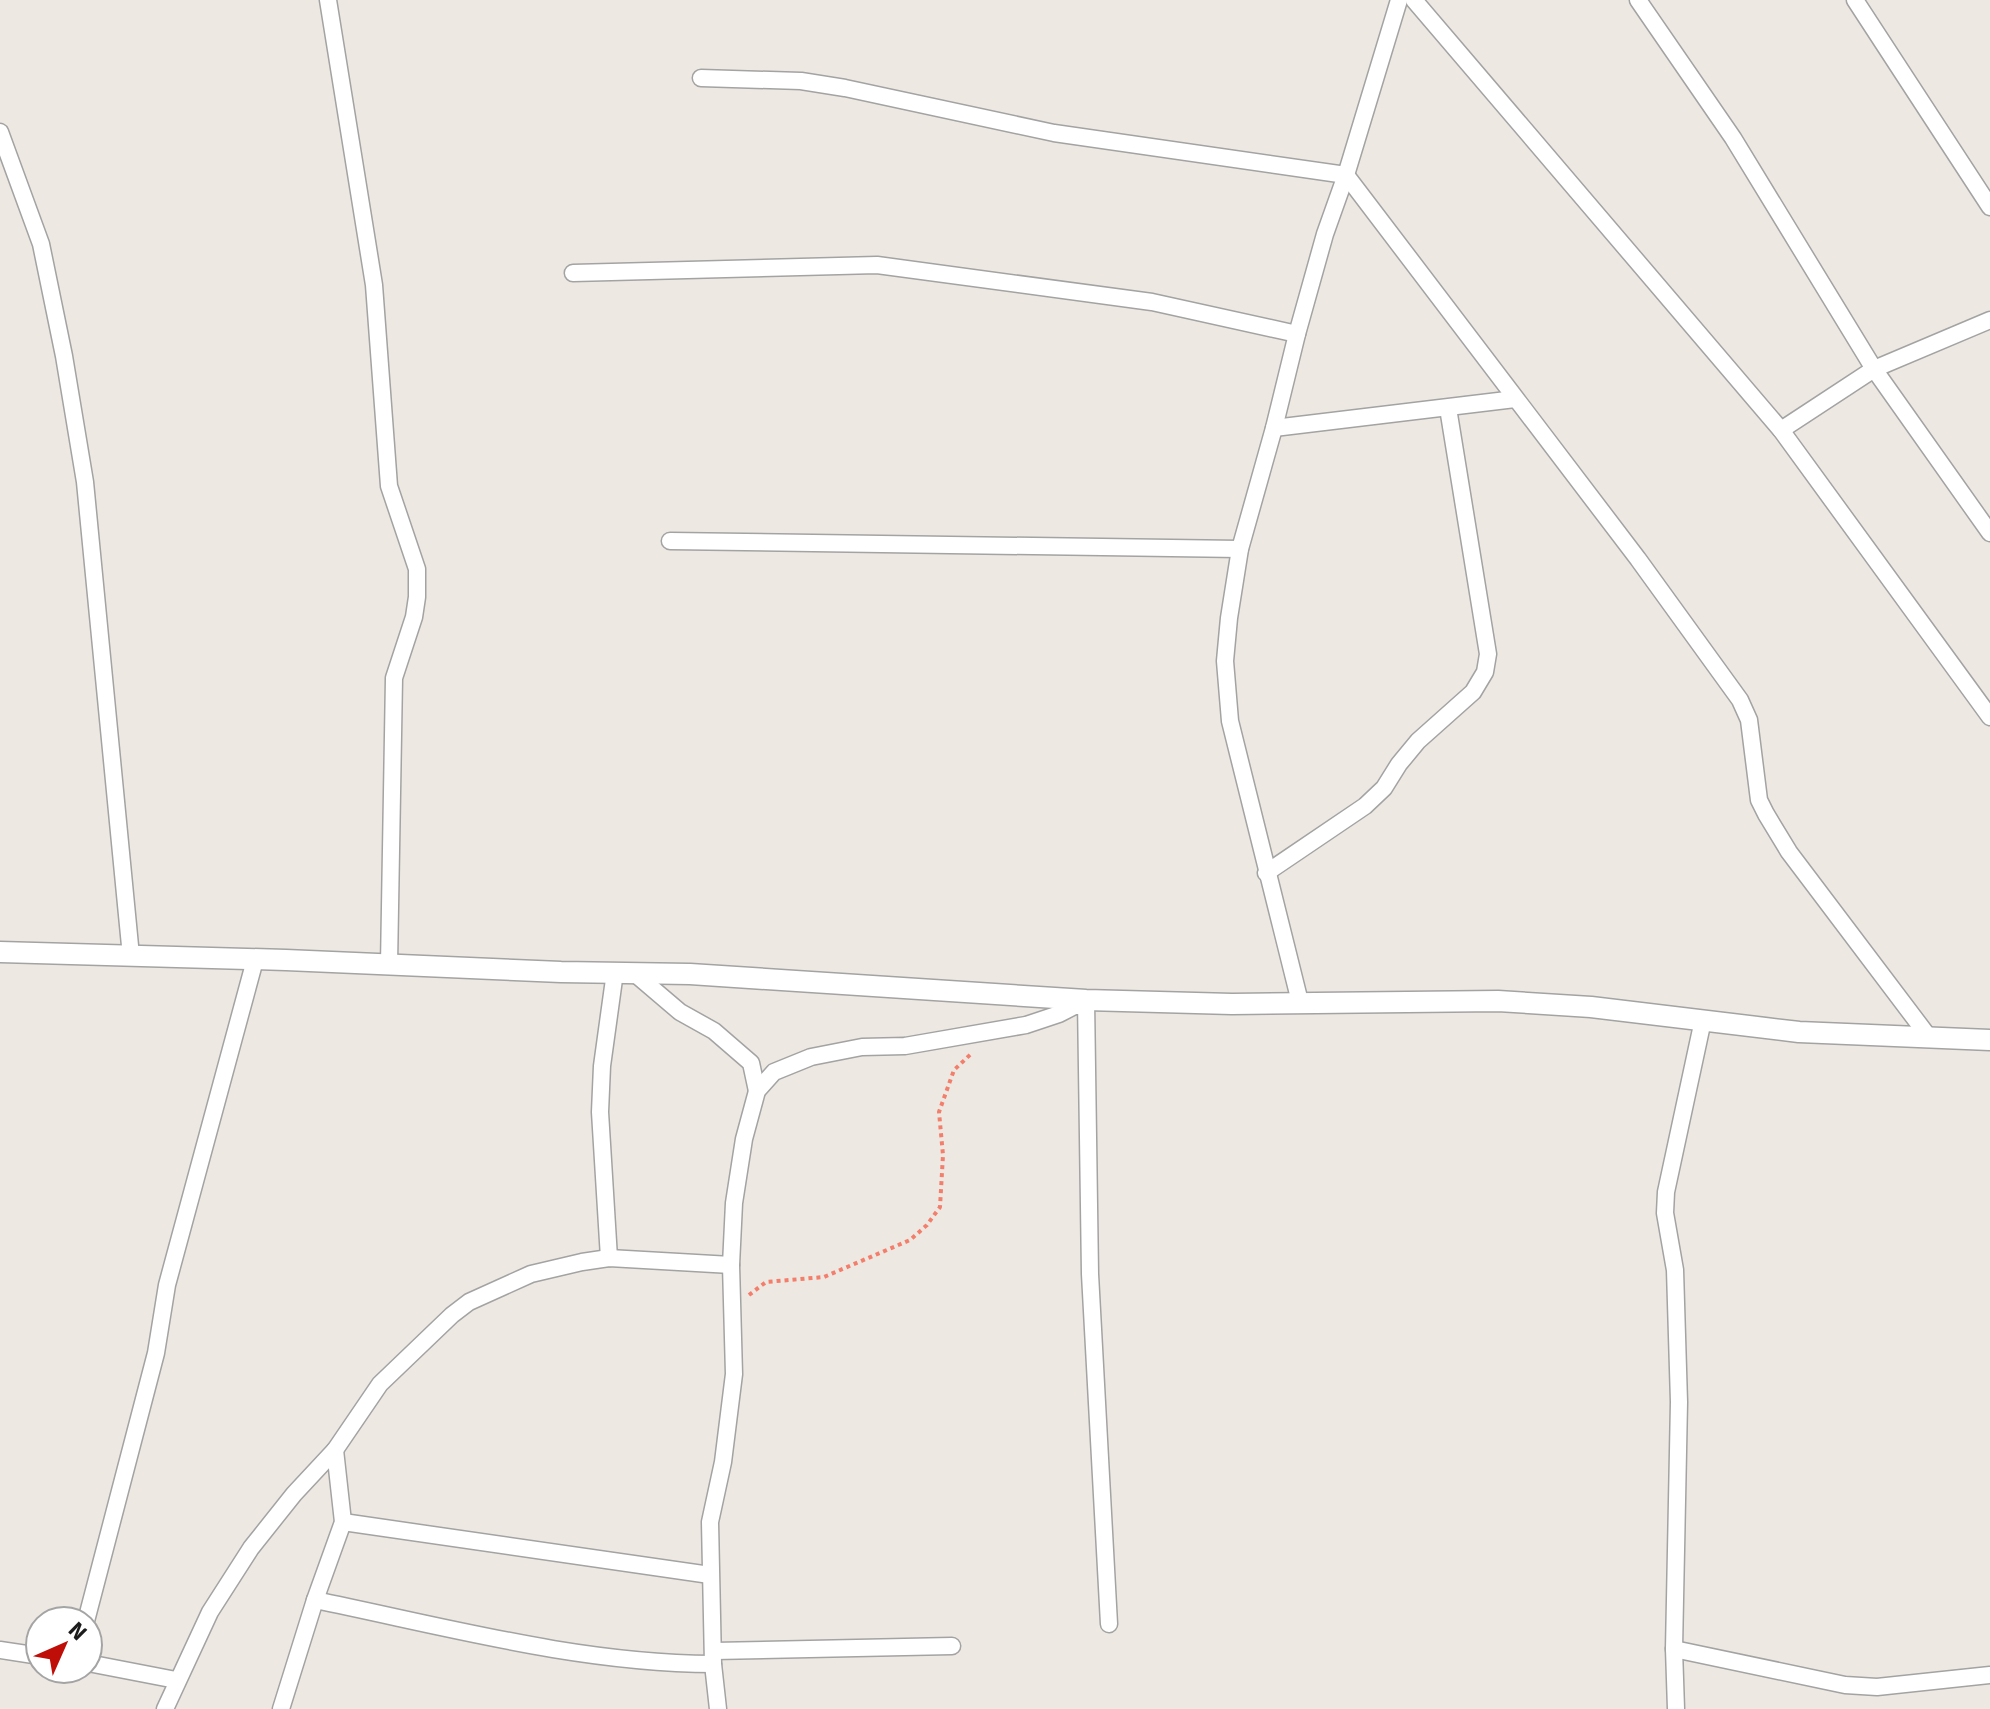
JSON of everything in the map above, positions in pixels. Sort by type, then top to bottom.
[{"type":"street","points":[[328,0],[374,285],[389,486],[417,569],[414,617],[394,678],[389,965]]},
{"type":"street","points":[[1300,1002],[1266,873],[1229,706],[1225,661],[1240,549],[1325,234],[1399,0]]},
{"type":"street","points":[[1414,0],[1781,430],[1990,717]]},
{"type":"street","points":[[1638,0],[1733,138],[1874,369],[1990,533]]},
{"type":"street","points":[[1855,0],[1990,207]]},
{"type":"street","points":[[701,78],[801,81],[1054,133],[1346,175],[1638,559],[1740,700],[1754,741],[1759,800],[1770,823],[1928,1036]]},
{"type":"street","points":[[0,132],[41,244],[85,482],[131,956]]},
{"type":"street","points":[[573,273],[892,266],[1152,302],[1297,334]]},
{"type":"street","points":[[1781,430],[1874,369],[1990,320]]},
{"type":"street","points":[[1274,428],[1515,399]]},
{"type":"street","points":[[1266,873],[1365,806],[1384,788],[1418,741],[1473,692],[1485,672],[1488,654],[1448,408]]},
{"type":"street","points":[[670,541],[1240,549]]},
{"type":"street","points":[[0,952],[624,972],[1086,1000],[1232,1004],[1498,1001],[1591,1007],[1799,1032],[1990,1040]]},
{"type":"street","points":[[90,1605],[156,1353],[170,1272],[255,960]]},
{"type":"street","points":[[624,972],[680,1012],[714,1031],[751,1063],[757,1091]]},
{"type":"street","points":[[609,1258],[600,1112],[602,1066],[624,972]]},
{"type":"street","points":[[718,1709],[710,1522],[723,1462],[734,1374],[731,1265],[734,1203],[744,1139],[757,1091],[774,1072],[811,1057],[862,1047],[905,1046],[1026,1025],[1059,1014],[1086,1000]]},
{"type":"street","points":[[1086,1000],[1090,1274],[1109,1624]]},
{"type":"street","points":[[1676,1709],[1674,1649],[1679,1402],[1675,1270],[1665,1213],[1666,1192],[1703,1020]]},
{"type":"street","points":[[165,1709],[210,1612],[251,1548],[294,1494],[335,1450],[380,1384],[438,1327],[469,1302],[531,1274],[609,1258],[731,1265]]},
{"type":"street","points":[[281,1709],[343,1522],[335,1450]]},
{"type":"street","points":[[343,1522],[710,1575]]},
{"type":"street","points":[[315,1600],[534,1648],[658,1663],[952,1646]]},
{"type":"street","points":[[1674,1649],[1845,1685],[1877,1687],[1990,1675]]},
{"type":"street","points":[[0,1650],[24,1654]]},
{"type":"street","points":[[104,1666],[176,1680]]},
{"type":"path","points":[[731,1309],[766,1282],[824,1277],[910,1240],[927,1225],[940,1207],[943,1155],[939,1112],[954,1070],[973,1052]]}]
